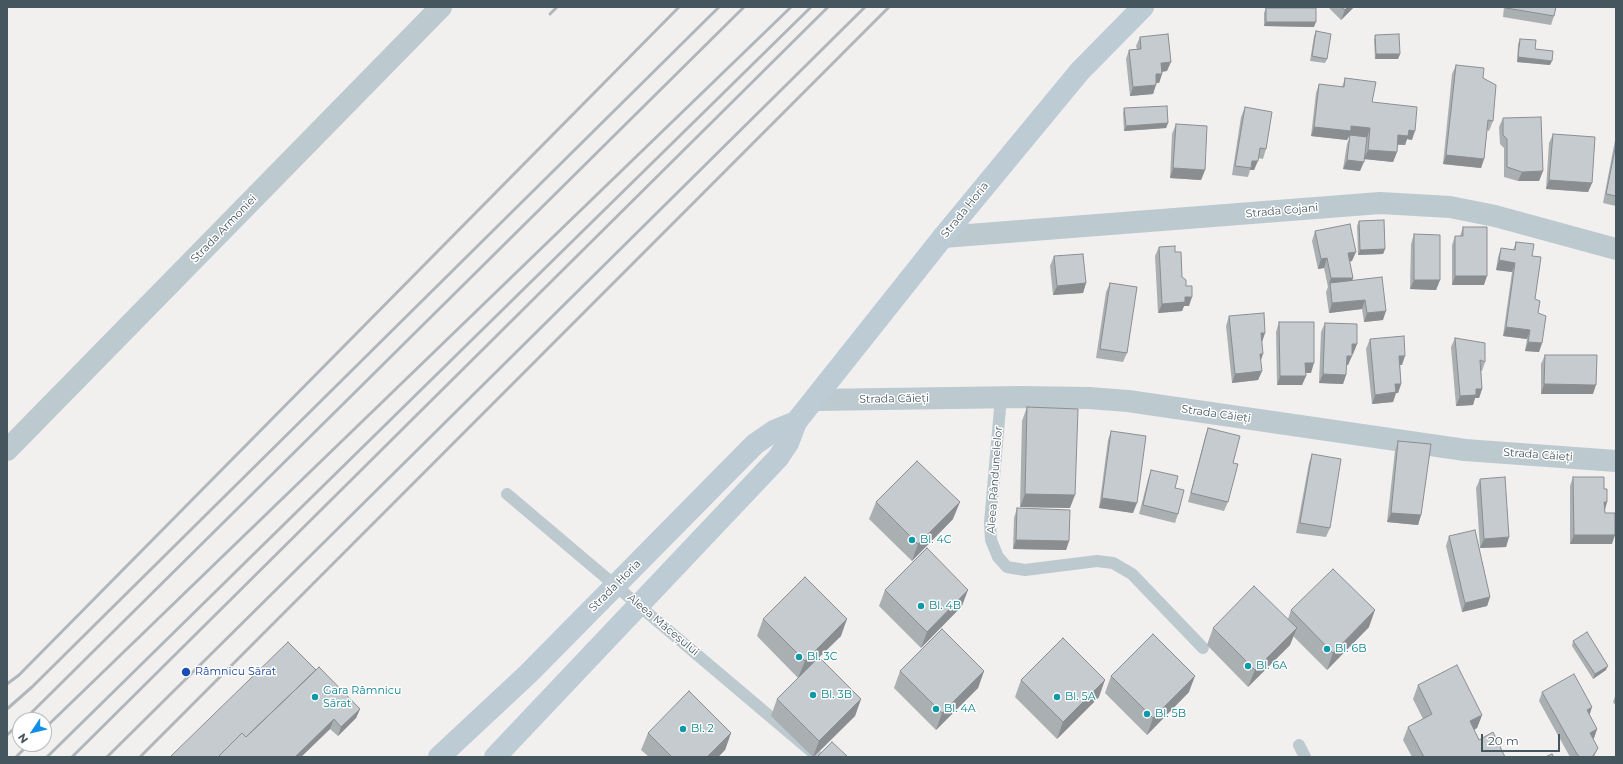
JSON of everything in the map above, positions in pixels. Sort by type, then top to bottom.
[{"type":"street","name":"Strada Armoniei","points":[[7,450],[441,7]]},
{"type":"street","name":"Strada Horia","points":[[495,757],[778,458],[788,443],[796,422],[943,237],[1080,71],[1144,7]]},
{"type":"street","name":"Strada Cojani","points":[[943,237],[1380,203],[1450,207],[1495,216],[1616,249]]},
{"type":"street","name":"Strada Căieți","points":[[815,400],[1056,397],[1128,401],[1465,450],[1616,461]]},
{"type":"street","name":"Strada Horia","points":[[439,757],[528,674],[755,444],[774,431],[796,422]]},
{"type":"lane","name":"Aleea Rândunelelor","points":[[1002,397],[990,523],[990,540],[998,556],[1007,567],[1025,570],[1097,561],[1113,564],[1132,574],[1203,648]]},
{"type":"lane","name":"Aleea Măceșului","points":[[507,494],[818,757]]},
{"type":"lane","points":[[1299,745],[1305,757]]},
{"type":"building","points":[[1341,7],[1348,7],[1345,10]]},
{"type":"building","points":[[1506,7],[1556,7],[1554,16]]},
{"type":"building","points":[[1266,8],[1316,8],[1316,22],[1266,22]]},
{"type":"building","points":[[1316,31],[1331,34],[1327,59],[1312,56]]},
{"type":"building","points":[[1168,34],[1171,62],[1161,63],[1162,74],[1156,74],[1156,85],[1133,87],[1129,50],[1141,49],[1140,37]]},
{"type":"building","points":[[1399,34],[1400,54],[1376,54],[1375,35]]},
{"type":"building","points":[[1520,39],[1536,40],[1535,49],[1553,51],[1552,61],[1518,57]]},
{"type":"building","points":[[1456,65],[1484,68],[1483,78],[1496,85],[1493,121],[1488,120],[1484,159],[1446,155]]},
{"type":"building","points":[[1345,78],[1376,82],[1372,102],[1417,107],[1415,131],[1409,130],[1408,136],[1398,135],[1397,152],[1368,150],[1370,128],[1351,126],[1351,131],[1314,127],[1319,84],[1344,87]]},
{"type":"building","points":[[1167,106],[1168,123],[1126,126],[1124,108]]},
{"type":"building","points":[[1245,107],[1272,112],[1266,149],[1260,148],[1258,161],[1252,161],[1251,168],[1235,166]]},
{"type":"building","points":[[1541,117],[1543,171],[1522,172],[1507,167],[1507,139],[1503,135],[1503,118]]},
{"type":"building","points":[[1176,124],[1207,126],[1205,170],[1173,168]]},
{"type":"building","points":[[1553,134],[1595,137],[1592,183],[1549,180]]},
{"type":"building","points":[[1350,135],[1367,137],[1364,162],[1347,160]]},
{"type":"building","points":[[1616,144],[1616,196],[1606,194]]},
{"type":"building","points":[[1384,220],[1385,249],[1360,250],[1359,221]]},
{"type":"building","points":[[1350,224],[1356,252],[1348,253],[1353,278],[1331,278],[1327,258],[1321,259],[1315,231]]},
{"type":"building","points":[[1463,227],[1487,227],[1487,276],[1455,276],[1455,236],[1463,236]]},
{"type":"building","points":[[1414,234],[1440,235],[1440,280],[1414,280]]},
{"type":"building","points":[[1516,242],[1534,244],[1532,256],[1541,257],[1535,299],[1540,301],[1538,313],[1546,316],[1542,343],[1528,342],[1530,330],[1506,327],[1515,263],[1499,260],[1501,248],[1515,250]]},
{"type":"building","points":[[1175,246],[1175,252],[1181,252],[1182,277],[1186,280],[1186,286],[1192,286],[1192,297],[1185,297],[1185,302],[1162,304],[1159,247]]},
{"type":"building","points":[[1083,254],[1086,283],[1057,286],[1054,256]]},
{"type":"building","points":[[1382,277],[1386,311],[1367,313],[1365,300],[1332,303],[1330,283]]},
{"type":"building","points":[[1110,283],[1137,287],[1127,353],[1100,349]]},
{"type":"building","points":[[1264,313],[1265,333],[1261,333],[1263,354],[1260,354],[1262,371],[1235,374],[1229,316]]},
{"type":"building","points":[[1279,322],[1314,322],[1314,363],[1305,363],[1306,376],[1280,376]]},
{"type":"building","points":[[1325,323],[1357,324],[1357,344],[1352,344],[1352,356],[1347,356],[1346,375],[1323,374]]},
{"type":"building","points":[[1404,336],[1405,356],[1399,356],[1401,384],[1395,384],[1396,392],[1375,395],[1370,339]]},
{"type":"building","points":[[1455,338],[1485,343],[1485,362],[1480,360],[1482,389],[1476,389],[1476,395],[1460,396]]},
{"type":"building","points":[[1545,355],[1597,355],[1596,385],[1544,384]]},
{"type":"building","points":[[1027,407],[1078,409],[1075,495],[1025,494]]},
{"type":"building","points":[[1208,428],[1240,436],[1233,463],[1238,464],[1228,502],[1191,493]]},
{"type":"building","points":[[1111,431],[1146,436],[1137,503],[1102,498]]},
{"type":"building","points":[[1398,441],[1431,444],[1421,515],[1391,513]]},
{"type":"building","points":[[1312,454],[1341,459],[1330,528],[1300,523]]},
{"type":"building","name":"Bl. 4C","points":[[917,461],[960,502],[918,544],[876,502]]},
{"type":"building","points":[[1151,470],[1178,476],[1175,488],[1184,490],[1178,514],[1143,505]]},
{"type":"building","points":[[1505,477],[1509,537],[1484,539],[1480,479]]},
{"type":"building","points":[[1573,477],[1604,477],[1604,489],[1607,489],[1607,502],[1604,502],[1605,513],[1615,513],[1615,535],[1574,535]]},
{"type":"building","points":[[1017,508],[1070,510],[1069,541],[1016,540]]},
{"type":"building","points":[[1475,530],[1490,597],[1465,603],[1449,536]]},
{"type":"building","name":"Bl. 4B","points":[[927,548],[968,590],[927,632],[885,590]]},
{"type":"building","name":"Bl. 6B","points":[[1333,569],[1375,610],[1333,653],[1291,610]]},
{"type":"building","name":"Bl. 3C","points":[[805,577],[847,619],[805,661],[763,619]]},
{"type":"building","name":"Bl. 6A","points":[[1254,586],[1297,628],[1255,670],[1213,628]]},
{"type":"building","name":"Bl. 4A","points":[[942,629],[984,671],[942,713],[900,671]]},
{"type":"building","points":[[1587,632],[1608,666],[1595,674],[1573,641]]},
{"type":"building","name":"Bl. 5B","points":[[1153,634],[1195,676],[1153,718],[1111,676]]},
{"type":"building","name":"Bl. 5A","points":[[1063,638],[1105,680],[1063,722],[1021,680]]},
{"type":"building","points":[[288,642],[316,670],[246,737],[242,733],[218,757],[170,757]]},
{"type":"building","name":"Bl. 3B","points":[[819,657],[861,699],[819,741],[777,699]]},
{"type":"building","points":[[1457,665],[1482,715],[1470,721],[1479,740],[1493,732],[1505,757],[1424,757],[1408,727],[1432,714],[1418,685]]},
{"type":"building","name":"Gara Râmnicu Sărat","points":[[319,667],[360,709],[341,727],[334,719],[295,757],[218,757],[242,733],[246,737]]},
{"type":"building","points":[[1574,674],[1592,707],[1587,710],[1597,729],[1590,733],[1598,748],[1591,757],[1580,757],[1577,754],[1542,692]]},
{"type":"building","points":[[689,691],[731,733],[707,757],[672,757],[648,733]]},
{"type":"building","points":[[832,742],[848,757],[817,757]]},
{"type":"building","points":[[1552,754],[1554,757],[1545,757]]},
{"type":"railway","points":[[550,14],[557,7]]},
{"type":"railway","points":[[7,684],[19,675],[679,7]]},
{"type":"railway","points":[[7,709],[32,687],[719,7]]},
{"type":"railway","points":[[32,712],[744,7]]},
{"type":"railway","points":[[52,721],[791,7]]},
{"type":"railway","points":[[47,757],[811,7]]},
{"type":"railway","points":[[72,757],[828,7]]},
{"type":"railway","points":[[107,757],[865,7]]},
{"type":"railway","points":[[140,757],[889,7]]},
{"type":"railway","points":[[7,735],[12,730]]},
{"type":"railway","points":[[16,757],[21,752]]},
{"type":"place","name":"Bl. 4C","points":[[912,540]]},
{"type":"place","name":"Bl. 4B","points":[[921,606]]},
{"type":"place","name":"Bl. 6B","points":[[1327,649]]},
{"type":"place","name":"Bl. 3C","points":[[799,657]]},
{"type":"place","name":"Bl. 6A","points":[[1248,666]]},
{"type":"place","name":"Râmnicu Sărat","points":[[186,672]]},
{"type":"place","name":"Bl. 3B","points":[[813,695]]},
{"type":"place","name":"Gara Râmnicu Sărat","points":[[315,697]]},
{"type":"place","name":"Bl. 5A","points":[[1057,697]]},
{"type":"place","name":"Bl. 4A","points":[[936,709]]},
{"type":"place","name":"Bl. 5B","points":[[1147,714]]},
{"type":"place","name":"Bl. 2","points":[[683,729]]}]
